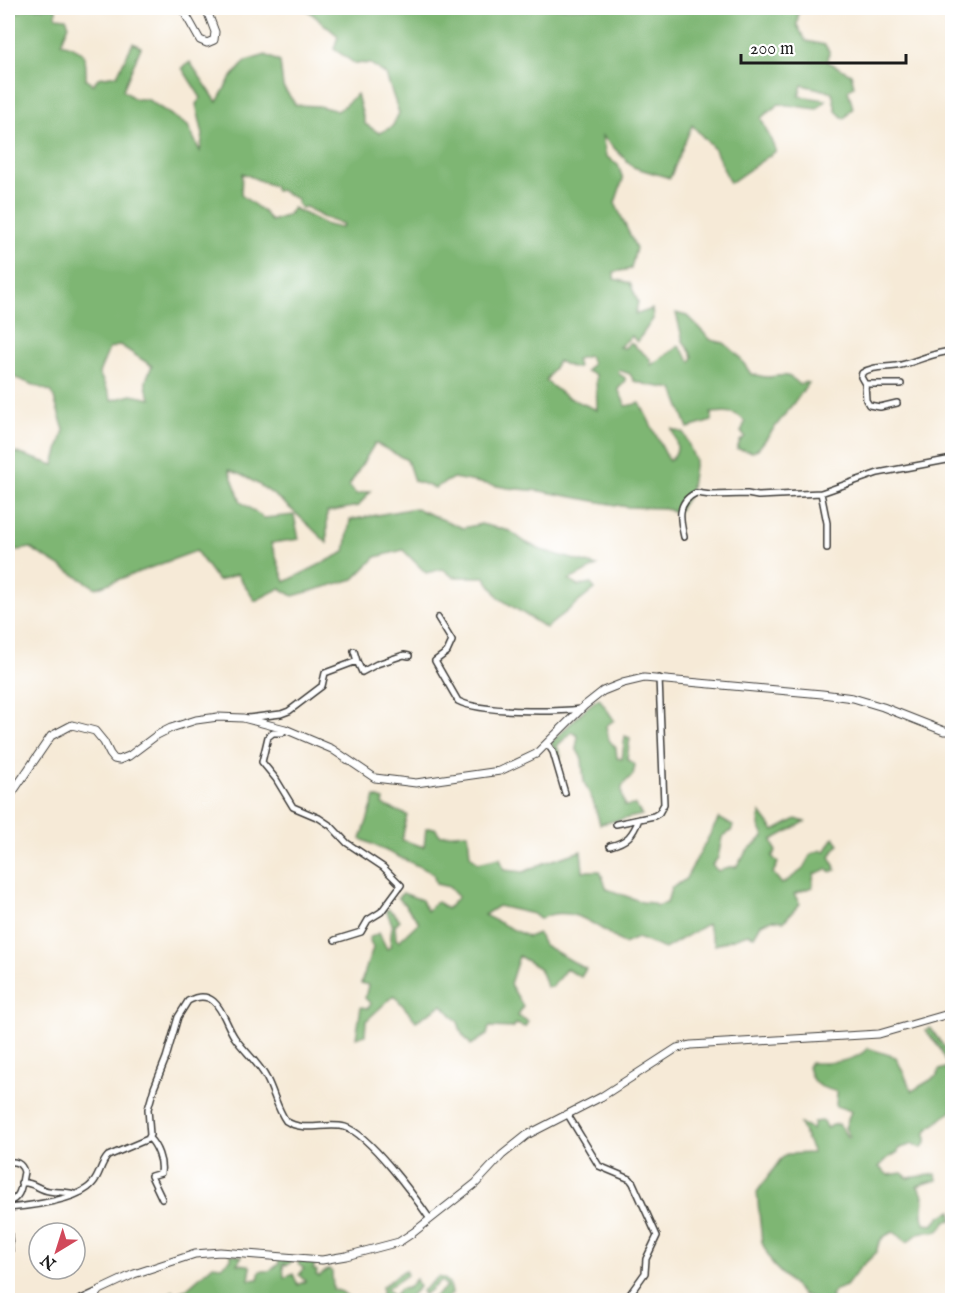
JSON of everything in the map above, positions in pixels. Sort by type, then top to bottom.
[{"type":"street","points":[[182,8],[200,40],[207,43],[214,40],[215,35],[206,8]]},
{"type":"street","points":[[897,403],[880,407],[869,405],[866,400],[862,373],[870,369],[913,363],[944,351],[952,351]]},
{"type":"street","points":[[865,384],[901,384]]},
{"type":"street","points":[[684,537],[680,511],[685,501],[696,493],[758,496],[821,494],[878,473],[952,459]]},
{"type":"street","points":[[821,494],[827,548]]},
{"type":"street","points":[[438,618],[452,641],[447,652],[435,661],[458,701],[480,708],[565,711],[581,709]]},
{"type":"street","points":[[354,651],[362,672],[395,658],[409,656]]},
{"type":"street","points":[[8,800],[51,736],[72,725],[95,730],[114,759],[119,760],[129,756],[157,735],[196,720],[285,713],[322,686],[325,672],[357,661]]},
{"type":"street","points":[[243,718],[285,729],[332,749],[375,778],[416,783],[500,771],[536,754],[581,709],[603,691],[644,678],[822,694],[853,699],[884,707],[944,731],[952,731]]},
{"type":"street","points":[[616,824],[659,813],[664,804],[659,678]]},
{"type":"street","points":[[285,729],[282,733],[273,733],[268,737],[261,762],[276,779],[293,807],[332,826],[347,843],[383,867],[397,878],[401,885],[381,912],[368,920],[361,932],[335,940]]},
{"type":"street","points":[[547,743],[553,752],[565,793]]},
{"type":"street","points":[[609,846],[622,843],[631,836],[639,819]]},
{"type":"street","points":[[8,1208],[74,1195],[87,1189],[94,1183],[108,1156],[145,1142],[149,1138],[148,1109],[178,1017],[188,1000],[199,997],[208,998],[219,1006],[234,1036],[262,1070],[286,1121],[298,1126],[338,1126],[352,1130],[372,1145],[430,1219]]},
{"type":"street","points":[[79,1300],[134,1274],[195,1254],[220,1252],[322,1260],[399,1242],[476,1183],[501,1155],[527,1135],[601,1098],[677,1048],[691,1045],[879,1034],[952,1013]]},
{"type":"street","points":[[568,1115],[599,1166],[630,1179],[633,1183],[657,1236],[645,1259],[645,1273],[630,1294],[630,1300]]},
{"type":"street","points":[[149,1138],[155,1146],[161,1163],[161,1173],[151,1176],[162,1199]]},
{"type":"street","points":[[8,1162],[16,1162],[23,1168],[17,1197],[8,1202]]},
{"type":"street","points":[[21,1183],[29,1183],[47,1191],[64,1191],[74,1195]]},
{"type":"street","points":[[8,1222],[10,1251],[8,1276]]},
{"type":"street","points":[[92,1300],[100,1290]]},
{"type":"green space","points":[[17,8],[18,12],[30,8],[56,8],[56,17],[66,18],[69,25],[61,43],[83,54],[86,79],[93,85],[98,78],[117,75],[133,43],[141,47],[123,90],[135,99],[147,99],[188,126],[200,151],[203,135],[196,104],[201,98],[182,68],[190,62],[217,102],[230,79],[246,61],[266,55],[280,62],[283,87],[296,105],[319,106],[338,111],[357,94],[365,124],[379,133],[392,127],[399,113],[386,75],[371,64],[354,63],[334,49],[338,36],[305,8],[799,8],[797,25],[806,41],[825,45],[829,51],[828,62],[851,74],[854,86],[848,90],[853,108],[844,119],[836,111],[832,92],[802,85],[799,96],[826,100],[817,109],[779,104],[761,118],[776,151],[730,183],[715,150],[692,125],[670,178],[633,167],[602,136],[606,156],[618,165],[623,179],[615,203],[636,248],[631,269],[614,272],[614,279],[630,283],[638,302],[635,315],[652,309],[653,319],[637,342],[632,336],[619,347],[625,348],[630,342],[650,359],[651,365],[679,346],[691,362],[693,356],[683,341],[676,313],[687,316],[711,340],[724,343],[738,355],[751,374],[765,377],[784,375],[791,377],[800,385],[804,382],[809,383],[759,448],[753,452],[737,449],[740,441],[745,437],[741,432],[745,422],[738,415],[711,413],[712,421],[688,428],[673,389],[634,381],[630,374],[619,370],[618,373],[625,378],[625,382],[618,389],[626,406],[640,403],[669,461],[677,450],[672,429],[684,433],[695,460],[690,493],[677,513],[663,508],[627,507],[453,478],[435,488],[414,481],[407,460],[375,443],[349,486],[356,494],[371,491],[358,506],[327,512],[327,543],[294,511],[270,492],[229,470],[241,502],[264,518],[294,515],[299,539],[271,543],[285,582],[345,552],[350,520],[415,508],[463,528],[481,524],[510,531],[541,550],[597,566],[569,580],[578,586],[590,583],[595,589],[546,628],[499,598],[485,577],[453,577],[443,569],[426,573],[403,550],[376,557],[354,579],[293,596],[280,588],[255,601],[237,574],[218,581],[196,551],[96,588],[30,548],[8,552],[8,450],[54,465],[64,430],[52,392],[8,375],[8,9]],"holes":[[[242,173],[297,199],[301,208],[306,207],[322,217],[343,224],[341,228],[327,225],[293,208],[288,215],[271,221],[264,212],[241,195]],[[120,345],[152,366],[146,382],[151,399],[132,395],[112,400],[99,373],[109,349]],[[589,356],[592,364],[586,371],[596,375],[597,410],[565,396],[546,381],[558,361],[573,368],[578,367],[576,359]]]},
{"type":"green space","points":[[599,698],[614,720],[606,726],[609,740],[616,748],[617,758],[622,759],[625,736],[630,738],[627,759],[635,765],[633,775],[623,785],[622,796],[625,806],[635,805],[642,815],[600,824],[584,782],[582,759],[576,748],[578,736],[572,732],[557,746],[561,756],[559,759],[551,743]]},
{"type":"green space","points":[[375,797],[384,800],[383,805],[407,815],[402,840],[424,847],[426,828],[435,828],[440,835],[468,833],[470,855],[478,863],[500,858],[504,870],[524,872],[581,851],[583,871],[600,871],[607,889],[642,902],[653,903],[656,906],[667,903],[671,888],[685,880],[719,818],[733,826],[731,831],[722,837],[718,858],[712,865],[718,871],[736,867],[746,852],[764,836],[759,826],[760,812],[774,831],[796,819],[805,822],[772,840],[776,852],[772,856],[778,863],[773,873],[782,884],[802,870],[811,854],[821,850],[825,852],[834,837],[839,844],[830,856],[836,870],[831,872],[827,869],[814,874],[812,887],[794,894],[800,904],[784,921],[772,920],[761,924],[754,936],[748,934],[715,945],[707,924],[665,949],[637,938],[624,944],[595,925],[573,915],[562,913],[540,919],[533,914],[498,906],[484,915],[528,937],[538,933],[544,945],[586,969],[581,977],[566,969],[552,987],[547,987],[539,968],[519,956],[510,984],[523,1006],[518,1016],[528,1021],[525,1027],[516,1024],[513,1028],[489,1027],[487,1035],[471,1045],[462,1034],[458,1022],[442,1005],[416,1021],[394,995],[366,1021],[365,1035],[356,1038],[361,1007],[368,1008],[371,1004],[365,998],[368,985],[361,983],[373,948],[369,938],[379,933],[387,949],[390,947],[392,924],[386,910],[389,909],[400,920],[395,925],[396,939],[399,941],[419,922],[398,897],[403,893],[422,900],[427,911],[437,901],[447,909],[458,897],[449,887],[436,884],[433,873],[361,839]]},
{"type":"green space","points":[[930,1028],[950,1054],[952,1111],[926,1131],[926,1143],[922,1148],[913,1144],[898,1149],[898,1152],[879,1167],[888,1175],[902,1173],[908,1178],[936,1174],[937,1180],[917,1186],[924,1200],[925,1224],[933,1225],[941,1216],[952,1211],[952,1220],[946,1221],[940,1230],[920,1233],[907,1242],[894,1232],[884,1237],[878,1245],[877,1252],[859,1269],[846,1286],[835,1290],[831,1296],[833,1300],[820,1300],[803,1295],[773,1265],[762,1243],[757,1192],[787,1154],[813,1153],[800,1124],[812,1130],[814,1122],[822,1121],[827,1128],[839,1124],[848,1138],[850,1137],[845,1128],[851,1111],[836,1106],[837,1092],[818,1085],[812,1078],[808,1067],[810,1063],[833,1062],[856,1057],[868,1048],[896,1057],[912,1091],[937,1076],[939,1070],[948,1067],[941,1050],[926,1031]]},
{"type":"green space","points":[[231,1254],[242,1256],[237,1264],[251,1267],[249,1280],[258,1279],[260,1271],[269,1271],[279,1264],[278,1259],[294,1260],[287,1265],[283,1264],[284,1278],[293,1274],[298,1285],[305,1281],[299,1275],[304,1269],[298,1264],[299,1260],[316,1262],[313,1269],[317,1271],[316,1275],[319,1276],[329,1269],[332,1272],[333,1289],[342,1292],[352,1300],[165,1300],[167,1295],[173,1291],[175,1294],[186,1289],[213,1265],[221,1266],[231,1259]]},
{"type":"green space","points":[[405,1270],[407,1275],[387,1289],[393,1297],[400,1289],[408,1288],[416,1279],[419,1287],[406,1300],[373,1300],[382,1296],[382,1287]]},
{"type":"green space","points":[[438,1277],[449,1283],[452,1294],[445,1300],[431,1300],[447,1286],[441,1281],[424,1295],[422,1291]]}]
